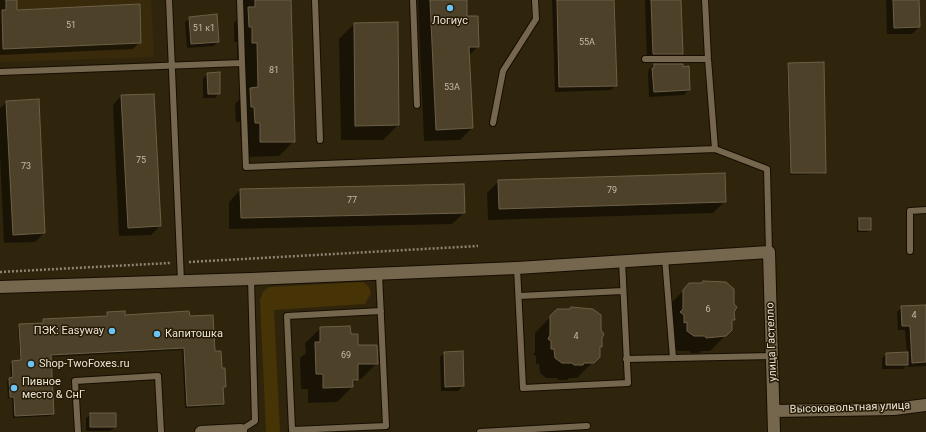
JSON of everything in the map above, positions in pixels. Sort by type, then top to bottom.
[{"type":"street","points":[[0,287],[251,279],[517,268],[769,252]]},
{"type":"street","name":"улица Гастелло","points":[[769,252],[774,432]]},
{"type":"street","name":"Высоковольтная улица","points":[[774,411],[894,409],[926,406]]},
{"type":"street","points":[[201,432],[241,431]]},
{"type":"lane","points":[[169,0],[181,281]]},
{"type":"lane","points":[[240,0],[246,167],[715,149],[767,169],[769,252]]},
{"type":"lane","points":[[315,0],[320,140]]},
{"type":"lane","points":[[413,0],[417,105]]},
{"type":"lane","points":[[493,123],[503,71],[536,19],[535,0]]},
{"type":"lane","points":[[705,0],[715,149]]},
{"type":"lane","points":[[645,59],[708,59]]},
{"type":"lane","points":[[0,72],[242,63]]},
{"type":"lane","points":[[910,250],[910,211],[926,210]]},
{"type":"lane","points":[[665,258],[673,358]]},
{"type":"lane","points":[[517,268],[523,388],[628,383],[622,261]]},
{"type":"lane","points":[[379,274],[381,311],[386,426],[292,430],[287,316],[381,311]]},
{"type":"lane","points":[[241,431],[255,421],[251,279]]},
{"type":"lane","points":[[519,296],[623,291]]},
{"type":"lane","points":[[626,359],[772,356]]},
{"type":"lane","points":[[78,432],[75,381],[158,376],[161,432]]},
{"type":"lane","points":[[480,432],[587,426]]},
{"type":"path","points":[[0,272],[478,246]]},
{"type":"shaded area","points":[[0,0],[151,0],[154,57],[0,62]]},
{"type":"shaded area","points":[[363,282],[369,287],[371,293],[365,304],[274,310],[280,432],[266,432],[260,300],[263,292],[269,287]]},
{"type":"building","points":[[6,0],[17,0],[17,10],[140,4],[141,43],[3,49],[2,10],[6,10]]},
{"type":"building","points":[[255,0],[291,0],[295,142],[260,142],[260,123],[255,123],[254,107],[251,107],[250,88],[258,87],[257,43],[252,43],[252,27],[249,27],[248,7],[255,7]]},
{"type":"building","points":[[430,0],[467,0],[467,16],[478,16],[479,47],[469,47],[473,128],[436,130]]},
{"type":"building","points":[[557,0],[614,0],[617,86],[559,87]]},
{"type":"building","points":[[651,0],[681,0],[683,54],[653,54]]},
{"type":"building","points":[[893,0],[919,0],[920,27],[894,28]]},
{"type":"building","points":[[217,14],[219,42],[191,44],[189,17]]},
{"type":"building","points":[[398,22],[399,125],[355,126],[354,23]]},
{"type":"building","points":[[824,62],[826,173],[791,173],[788,63]]},
{"type":"building","points":[[654,64],[683,64],[683,67],[689,66],[690,90],[654,92],[652,68],[654,68]]},
{"type":"building","points":[[220,72],[220,94],[208,94],[207,73]]},
{"type":"building","points":[[154,94],[161,226],[128,228],[121,95]]},
{"type":"building","points":[[39,99],[45,233],[13,235],[6,101]]},
{"type":"building","points":[[725,173],[726,202],[499,209],[498,180]]},
{"type":"building","points":[[464,184],[465,213],[241,218],[240,189]]},
{"type":"building","points":[[859,218],[871,218],[871,230],[859,230]]},
{"type":"building","points":[[703,281],[726,282],[734,289],[734,304],[737,307],[734,312],[735,320],[732,320],[732,330],[726,336],[706,338],[705,336],[694,336],[687,331],[687,322],[684,323],[684,315],[680,312],[683,309],[683,290],[689,283],[702,283]]},
{"type":"building","points":[[926,305],[926,362],[912,363],[910,326],[902,326],[901,306]]},
{"type":"building","points":[[571,307],[593,309],[601,315],[601,330],[604,334],[602,338],[602,347],[600,346],[600,357],[594,363],[574,365],[572,363],[562,363],[555,358],[554,349],[551,349],[551,341],[548,339],[550,335],[550,316],[557,309],[570,309]]},
{"type":"building","name":"Shop-TwoFoxes.ru","points":[[125,311],[125,315],[189,311],[190,316],[213,315],[215,351],[221,351],[222,368],[225,368],[226,387],[223,387],[224,404],[187,406],[184,348],[51,355],[54,414],[15,416],[14,397],[10,397],[9,378],[13,377],[12,361],[21,360],[19,324],[43,323],[43,319],[107,316],[107,312]]},
{"type":"building","points":[[350,326],[351,334],[358,334],[358,345],[377,345],[378,364],[358,364],[358,380],[353,380],[353,387],[323,388],[323,374],[316,374],[315,342],[320,342],[320,327]]},
{"type":"building","points":[[463,351],[464,386],[445,387],[444,352]]},
{"type":"building","points":[[908,352],[908,365],[886,365],[886,353]]},
{"type":"building","points":[[90,413],[116,413],[116,427],[90,427]]},
{"type":"place","name":"Логиус","points":[[450,8]]},
{"type":"place","name":"ПЭК: Easyway","points":[[112,331]]},
{"type":"place","name":"Капитошка","points":[[157,334]]},
{"type":"place","name":"Shop-TwoFoxes.ru","points":[[31,364]]},
{"type":"place","name":"Пивное место & СнГ","points":[[14,388]]}]
